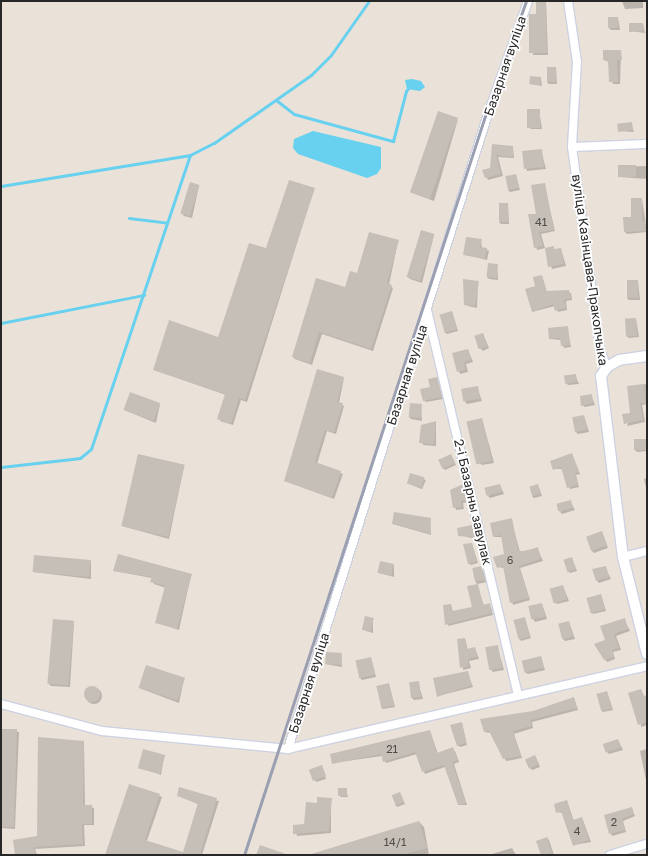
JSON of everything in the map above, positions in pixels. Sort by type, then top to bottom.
[{"type":"street","name":"Базарная вуліца","points":[[288,749],[427,310],[528,1]]},
{"type":"street","name":"вуліца Казінцава-Пракопчыка","points":[[568,1],[577,62],[572,146],[600,350],[607,367],[601,376],[601,388],[623,557],[647,654]]},
{"type":"street","points":[[572,146],[647,144]]},
{"type":"street","name":"2-і Базарны завулак","points":[[427,310],[518,695]]},
{"type":"street","points":[[607,367],[619,360],[647,356]]},
{"type":"street","points":[[623,557],[647,551]]},
{"type":"street","name":"Базарная вуліца","points":[[1,704],[102,731],[288,749],[647,666]]},
{"type":"street","points":[[610,855],[647,844]]},
{"type":"water","points":[[412,79],[421,81],[425,87],[420,91],[407,89],[405,80]]},
{"type":"water","points":[[313,131],[381,147],[381,168],[377,174],[367,178],[298,154],[293,148],[294,139]]},
{"type":"building","points":[[536,1],[546,1],[547,53],[529,53],[529,14],[536,14]]},
{"type":"building","points":[[608,17],[618,17],[618,28],[608,28]]},
{"type":"building","points":[[629,23],[643,23],[644,31],[629,32]]},
{"type":"building","points":[[603,50],[621,50],[622,60],[617,60],[618,82],[609,82],[608,60],[603,60]]},
{"type":"building","points":[[547,67],[556,67],[556,82],[547,82]]},
{"type":"building","points":[[530,76],[541,77],[540,85],[529,84]]},
{"type":"building","points":[[527,109],[540,109],[540,128],[527,128]]},
{"type":"building","points":[[438,111],[458,118],[430,199],[410,192]]},
{"type":"building","points":[[632,122],[633,130],[618,132],[617,124]]},
{"type":"building","points":[[492,144],[513,146],[513,157],[496,155],[501,174],[485,178],[482,170],[490,168]]},
{"type":"building","points":[[542,149],[544,167],[524,169],[522,151]]},
{"type":"building","points":[[618,165],[636,165],[636,177],[618,177]]},
{"type":"building","points":[[516,174],[519,188],[508,190],[505,176]]},
{"type":"building","points":[[289,180],[315,188],[245,400],[239,398],[231,424],[217,419],[225,394],[153,370],[169,320],[218,337],[249,243],[266,248]]},
{"type":"building","points":[[190,182],[200,185],[190,216],[180,214]]},
{"type":"building","points":[[545,183],[554,230],[539,232],[543,246],[534,248],[528,214],[536,214],[531,185]]},
{"type":"building","points":[[631,198],[642,198],[642,221],[645,221],[646,231],[624,232],[623,217],[631,217]]},
{"type":"building","points":[[499,203],[508,203],[508,222],[499,222]]},
{"type":"building","points":[[421,230],[434,234],[420,281],[407,277]]},
{"type":"building","points":[[369,232],[399,240],[387,283],[392,285],[371,349],[319,332],[310,363],[292,357],[316,278],[345,287],[350,271],[357,273]]},
{"type":"building","points":[[466,237],[482,239],[480,247],[487,248],[485,259],[463,255]]},
{"type":"building","points":[[554,246],[554,249],[561,248],[564,264],[548,267],[545,248]]},
{"type":"building","points":[[488,263],[498,264],[496,278],[487,277]]},
{"type":"building","points":[[542,275],[546,291],[569,290],[571,298],[564,300],[566,308],[555,311],[553,304],[532,312],[525,289],[535,286],[533,277]]},
{"type":"building","points":[[463,279],[479,281],[475,306],[464,305]]},
{"type":"building","points":[[627,280],[638,280],[638,298],[627,298]]},
{"type":"building","points":[[452,311],[457,329],[445,333],[440,315]]},
{"type":"building","points":[[636,318],[637,336],[626,337],[625,319]]},
{"type":"building","points":[[568,326],[570,345],[561,346],[560,338],[549,339],[548,328]]},
{"type":"building","points":[[483,333],[487,346],[478,349],[474,336]]},
{"type":"building","points":[[468,349],[471,360],[464,362],[466,370],[457,372],[452,353]]},
{"type":"building","points":[[317,369],[344,377],[337,402],[343,403],[334,432],[325,430],[315,462],[341,471],[332,498],[284,481]]},
{"type":"building","points":[[576,374],[577,382],[565,383],[564,375]]},
{"type":"building","points":[[437,377],[442,397],[423,401],[420,389],[430,387],[428,379]]},
{"type":"building","points":[[644,384],[646,403],[640,403],[643,420],[624,424],[622,414],[630,413],[627,386]]},
{"type":"building","points":[[478,386],[480,399],[463,401],[461,389]]},
{"type":"building","points":[[130,392],[160,403],[154,421],[124,410]]},
{"type":"building","points":[[592,394],[593,403],[581,406],[580,396]]},
{"type":"building","points":[[410,403],[422,404],[421,418],[409,417]]},
{"type":"building","points":[[584,415],[587,430],[575,432],[572,417]]},
{"type":"building","points":[[482,418],[492,461],[476,464],[466,422]]},
{"type":"building","points":[[436,421],[434,444],[419,443],[421,425]]},
{"type":"building","points":[[634,439],[647,439],[647,450],[634,450]]},
{"type":"building","points":[[572,453],[579,472],[575,473],[578,485],[567,488],[561,467],[553,470],[550,461]]},
{"type":"building","points":[[138,454],[185,465],[168,537],[121,526]]},
{"type":"building","points":[[451,454],[455,463],[442,469],[438,460]]},
{"type":"building","points":[[410,473],[424,477],[421,488],[407,484]]},
{"type":"building","points":[[463,484],[466,500],[461,501],[462,507],[453,508],[450,490]]},
{"type":"building","points":[[500,484],[502,492],[486,496],[484,488]]},
{"type":"building","points":[[538,484],[541,494],[532,496],[529,487]]},
{"type":"building","points":[[571,500],[573,508],[558,511],[556,504]]},
{"type":"building","points":[[394,512],[431,518],[430,534],[392,524]]},
{"type":"building","points":[[512,518],[518,550],[523,552],[538,547],[541,559],[519,566],[529,598],[510,603],[503,566],[497,568],[493,557],[504,554],[501,535],[493,537],[490,523]]},
{"type":"building","points":[[472,525],[475,537],[458,536],[457,528]]},
{"type":"building","points":[[602,531],[607,545],[591,551],[586,537]]},
{"type":"building","points":[[472,543],[477,561],[468,564],[463,544]]},
{"type":"building","points":[[118,554],[192,574],[177,629],[155,623],[165,586],[150,582],[152,577],[113,571]]},
{"type":"building","points":[[34,555],[91,560],[89,577],[33,572]]},
{"type":"building","points":[[572,557],[576,569],[567,572],[563,560]]},
{"type":"building","points":[[380,561],[394,564],[391,576],[378,573]]},
{"type":"building","points":[[482,566],[485,580],[475,582],[472,568]]},
{"type":"building","points":[[606,566],[609,577],[596,581],[592,569]]},
{"type":"building","points":[[478,584],[483,605],[490,603],[492,613],[445,625],[443,605],[451,604],[452,611],[472,607],[467,586]]},
{"type":"building","points":[[563,585],[567,599],[554,603],[550,589]]},
{"type":"building","points":[[601,594],[605,609],[591,613],[587,598]]},
{"type":"building","points":[[542,603],[545,617],[531,620],[528,606]]},
{"type":"building","points":[[365,616],[374,618],[371,632],[362,630]]},
{"type":"building","points":[[525,617],[530,636],[519,639],[513,620]]},
{"type":"building","points":[[625,618],[628,629],[614,634],[619,648],[612,650],[614,657],[604,660],[594,644],[605,640],[600,626]]},
{"type":"building","points":[[53,619],[74,621],[68,686],[47,684]]},
{"type":"building","points":[[569,621],[573,637],[562,639],[558,624]]},
{"type":"building","points":[[465,638],[467,649],[475,647],[477,657],[468,659],[469,666],[460,668],[457,639]]},
{"type":"building","points":[[498,645],[502,668],[489,670],[485,647]]},
{"type":"building","points":[[326,652],[342,653],[341,665],[325,664]]},
{"type":"building","points":[[541,656],[544,668],[524,672],[522,661]]},
{"type":"building","points":[[371,657],[375,675],[359,678],[355,661]]},
{"type":"building","points":[[146,665],[185,678],[178,700],[139,688]]},
{"type":"building","points":[[468,671],[472,685],[437,697],[433,678]]},
{"type":"building","points":[[419,681],[421,697],[411,698],[409,682]]},
{"type":"building","points":[[389,683],[394,705],[382,708],[376,686]]},
{"type":"building","points":[[89,686],[95,686],[100,691],[98,700],[95,702],[89,702],[84,697],[84,691]]},
{"type":"building","points":[[641,689],[644,696],[647,695],[647,722],[638,725],[628,693]]},
{"type":"building","points":[[607,691],[612,708],[601,711],[596,694]]},
{"type":"building","points":[[574,697],[577,708],[530,720],[532,726],[513,731],[521,756],[503,759],[489,731],[484,732],[480,719],[533,711]]},
{"type":"building","points":[[462,722],[466,743],[457,746],[450,725]]},
{"type":"building","points":[[1,729],[17,729],[14,827],[1,827]]},
{"type":"building","points":[[430,730],[437,753],[453,747],[458,760],[452,762],[466,803],[458,805],[444,765],[422,772],[415,752],[383,762],[381,754],[332,764],[330,754]]},
{"type":"building","points":[[38,737],[84,741],[83,805],[92,805],[92,824],[82,824],[83,844],[34,847],[35,855],[15,855],[13,840],[37,836]]},
{"type":"building","points":[[618,739],[621,748],[606,753],[603,744]]},
{"type":"building","points":[[143,749],[165,755],[160,774],[138,768]]},
{"type":"building","points":[[535,755],[539,764],[529,769],[525,759]]},
{"type":"building","points":[[322,765],[326,776],[313,781],[309,770]]},
{"type":"building","points":[[129,784],[160,794],[145,840],[183,852],[198,803],[177,796],[179,787],[217,798],[200,855],[105,855]]},
{"type":"building","points":[[338,788],[347,788],[347,796],[338,796]]},
{"type":"building","points":[[400,792],[404,802],[396,806],[392,795]]},
{"type":"building","points":[[317,797],[332,798],[329,831],[293,834],[293,825],[304,824],[306,802],[317,803]]},
{"type":"building","points":[[567,800],[573,820],[582,817],[589,840],[573,846],[561,811],[556,813],[554,804]]},
{"type":"building","points":[[632,807],[634,814],[622,819],[625,830],[609,834],[604,815]]},
{"type":"building","points":[[419,821],[427,848],[401,855],[308,855]]},
{"type":"building","points":[[547,837],[552,853],[541,855],[536,841]]},
{"type":"building","points":[[260,845],[286,854],[256,855]]},
{"type":"waterway","points":[[1,186],[190,155],[214,143],[311,75],[331,55],[369,1]]},
{"type":"waterway","points":[[276,100],[294,114],[393,141],[406,91],[410,86]]},
{"type":"waterway","points":[[1,467],[80,458],[91,449],[190,155]]},
{"type":"waterway","points":[[129,218],[167,223]]},
{"type":"waterway","points":[[1,323],[144,295]]},
{"type":"railway","points":[[244,855],[484,119],[526,1]]}]
